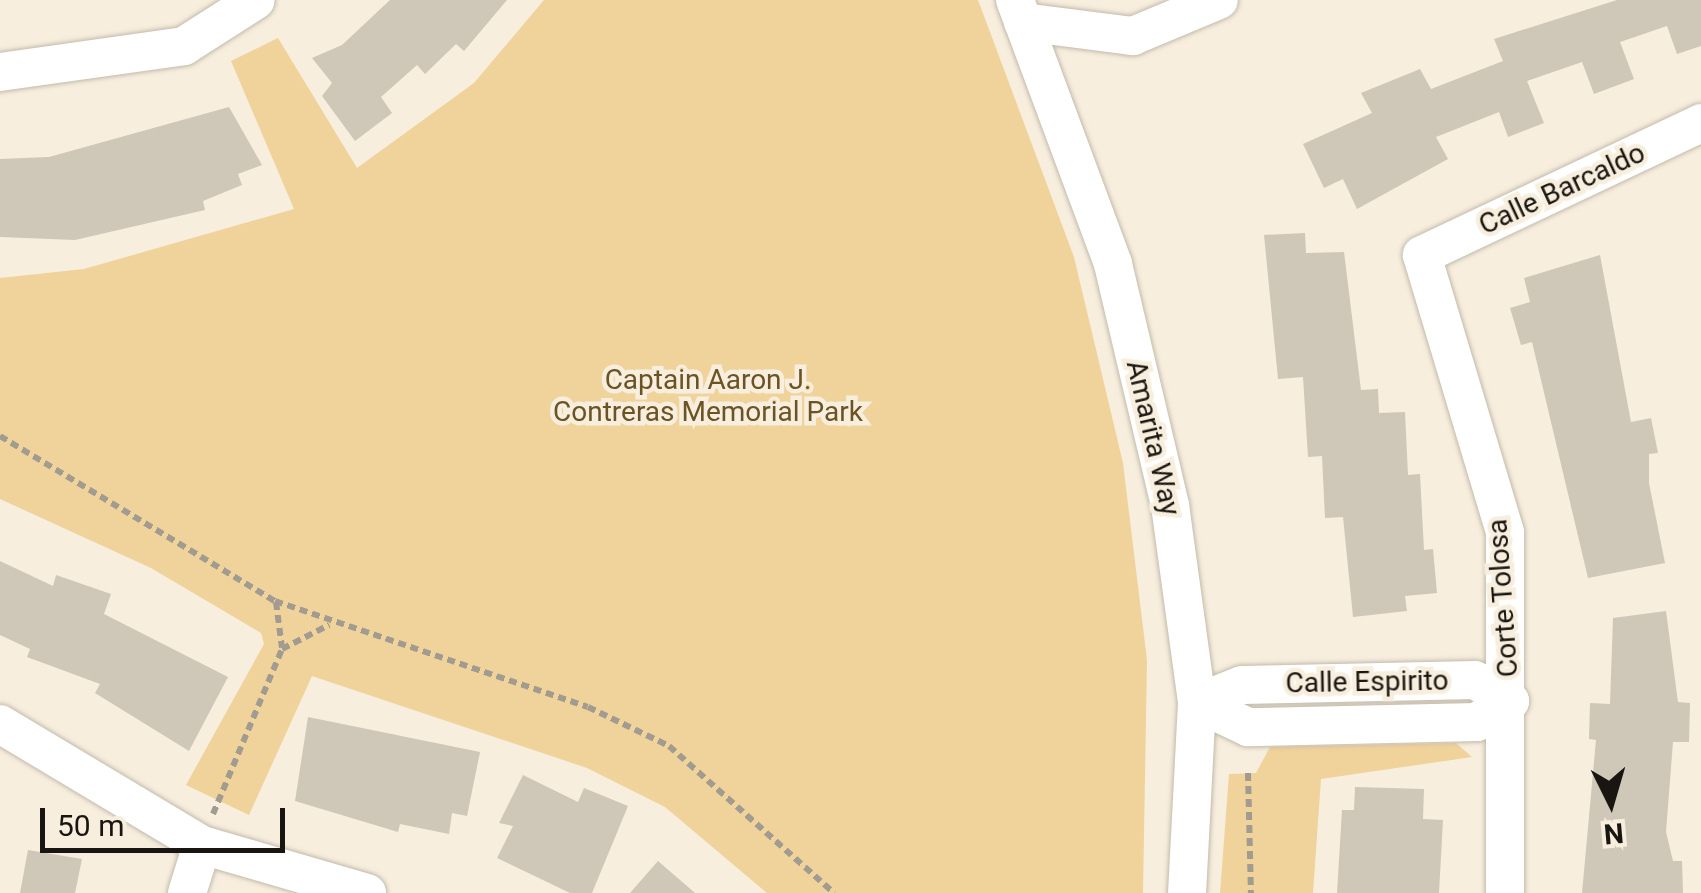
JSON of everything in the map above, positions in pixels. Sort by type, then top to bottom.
[{"type":"street","points":[[0,72],[184,46],[256,0]]},
{"type":"street","points":[[1019,11],[1057,0]]},
{"type":"street","points":[[1019,11],[1133,36],[1218,0]]},
{"type":"street","name":"Amarita Way","points":[[1019,11],[1112,264],[1170,505],[1198,703],[1186,893]]},
{"type":"street","name":"Calle Barcaldo","points":[[1422,254],[1701,124]]},
{"type":"street","name":"Corte Tolosa","points":[[1422,254],[1505,532],[1510,700],[1505,893]]},
{"type":"street","name":"Calle Espirito","points":[[1198,703],[1248,727],[1476,722],[1510,700]]},
{"type":"street","points":[[0,724],[202,845],[367,893]]},
{"type":"street","points":[[186,893],[202,845]]},
{"type":"path","points":[[0,436],[275,601],[330,624],[588,706],[669,746],[834,893]]},
{"type":"path","points":[[202,845],[282,649],[275,601]]},
{"type":"path","points":[[282,649],[330,624]]},
{"type":"path","points":[[1248,774],[1251,893]]},
{"type":"green space","name":"Captain Aaron J. Contreras Memorial Park","points":[[544,0],[978,0],[1074,257],[1123,463],[1147,660],[1143,893],[767,893],[665,807],[587,768],[312,676],[249,815],[186,785],[264,644],[261,633],[151,568],[0,499],[0,278],[84,269],[294,209],[231,61],[278,38],[357,168],[474,83]]},
{"type":"green space","points":[[1456,743],[1472,757],[1321,779],[1313,893],[1220,893],[1229,774],[1256,773],[1270,747]]},
{"type":"building","points":[[390,0],[507,0],[464,51],[456,44],[425,74],[417,65],[381,97],[392,113],[355,141],[322,96],[332,83],[312,58],[342,45]]},
{"type":"building","points":[[1617,0],[1701,0],[1701,46],[1677,54],[1667,26],[1620,42],[1634,79],[1594,94],[1582,62],[1527,81],[1544,123],[1508,137],[1499,112],[1436,137],[1448,159],[1357,209],[1343,179],[1324,188],[1303,144],[1372,113],[1361,93],[1420,69],[1431,89],[1503,61],[1494,39]]},
{"type":"building","points":[[229,107],[262,165],[238,174],[242,185],[203,201],[205,210],[75,240],[0,237],[0,159],[49,157]]},
{"type":"building","points":[[1305,233],[1306,253],[1344,252],[1361,390],[1378,389],[1379,413],[1405,412],[1408,475],[1420,474],[1424,550],[1433,549],[1437,593],[1405,596],[1407,611],[1353,617],[1343,517],[1325,518],[1322,456],[1308,457],[1303,377],[1278,379],[1264,235]]},
{"type":"building","points":[[1600,255],[1631,422],[1651,418],[1658,453],[1649,454],[1649,483],[1665,563],[1588,578],[1532,342],[1521,345],[1510,308],[1530,302],[1524,278]]},
{"type":"building","points":[[0,561],[53,586],[56,575],[111,594],[104,614],[228,677],[189,751],[95,693],[100,684],[27,657],[30,649],[0,635]]},
{"type":"building","points":[[1666,611],[1678,702],[1690,703],[1689,742],[1673,742],[1666,832],[1673,861],[1682,861],[1683,893],[1582,893],[1596,740],[1589,739],[1590,703],[1610,704],[1613,618]]},
{"type":"building","points":[[308,717],[480,752],[467,816],[452,813],[449,834],[400,824],[398,832],[295,801]]},
{"type":"building","points":[[523,775],[578,802],[584,788],[628,806],[592,893],[570,893],[497,858],[513,826],[499,823]]},
{"type":"building","points":[[1355,787],[1424,789],[1423,819],[1443,820],[1439,893],[1337,893],[1342,810],[1354,810]]},
{"type":"building","points":[[28,850],[82,859],[75,893],[20,893]]},
{"type":"building","points":[[658,861],[695,893],[630,893]]}]
